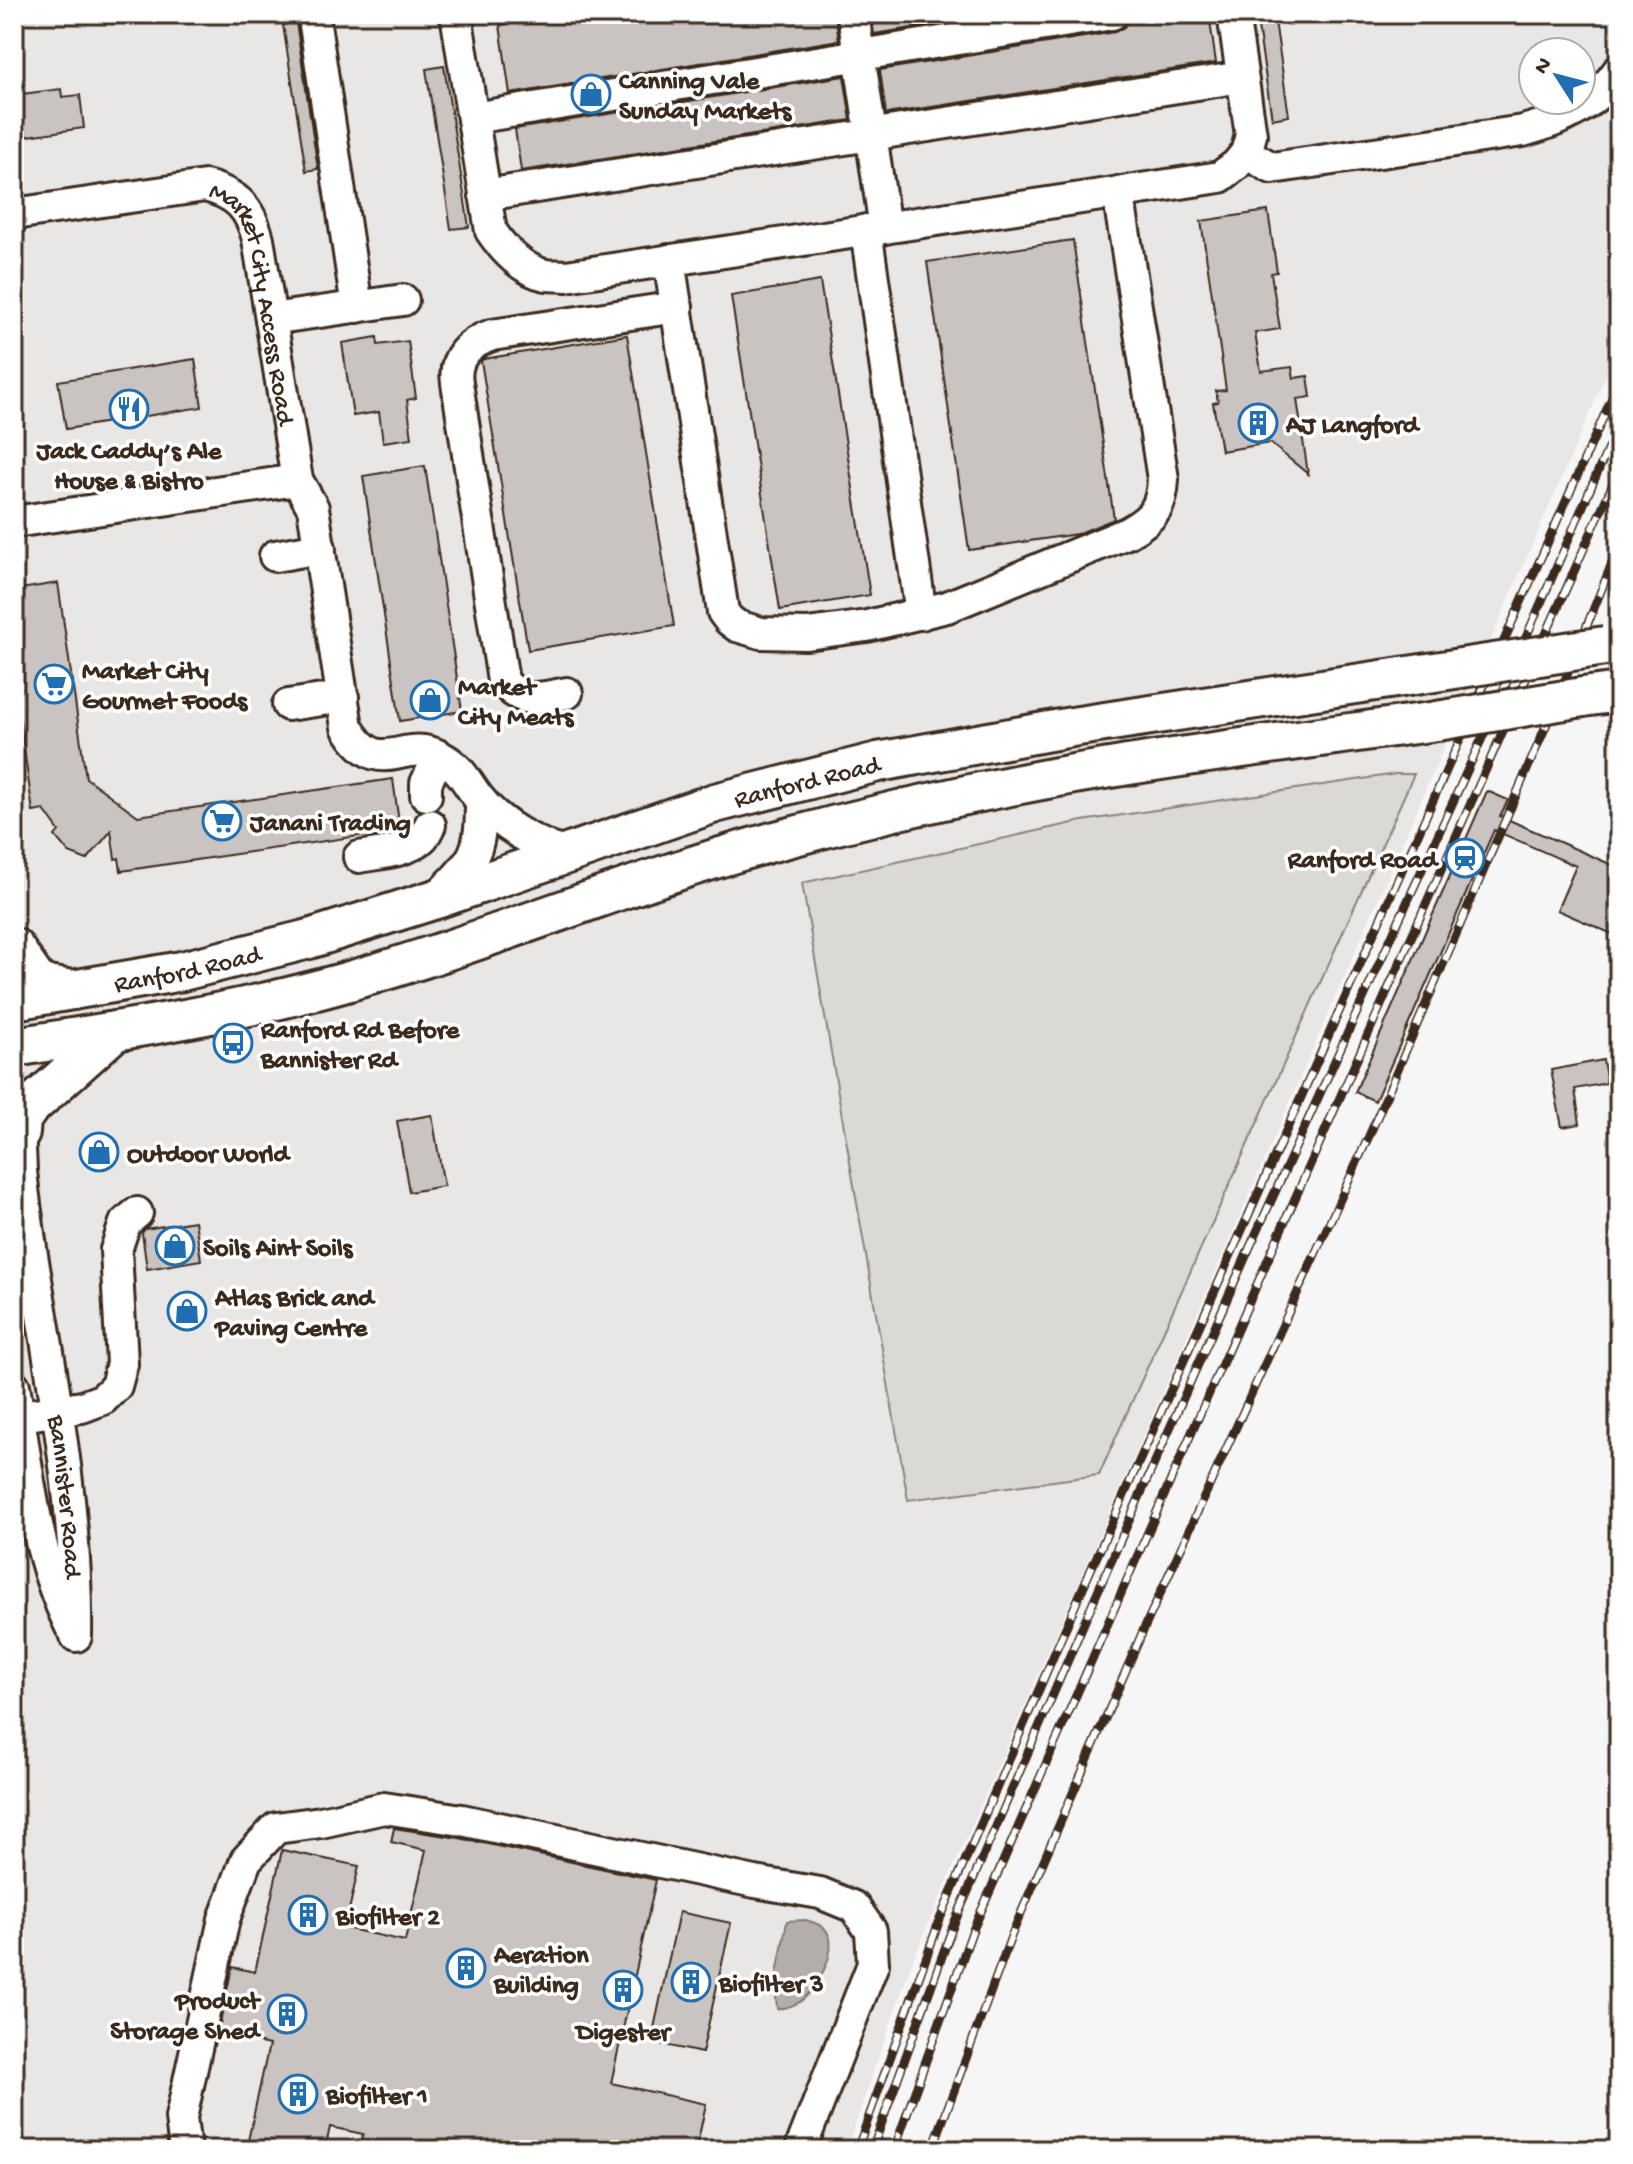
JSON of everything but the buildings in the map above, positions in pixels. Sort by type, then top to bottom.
[{"type":"main road","name":"Ranford Road","points":[[14,1000],[182,971],[309,939],[436,899],[715,803],[878,762],[1072,727],[1614,647]]},
{"type":"main road","name":"Ranford Road","points":[[14,1047],[254,1005],[347,982],[693,865],[913,808],[1073,774],[1601,694]]},
{"type":"main road","points":[[14,948],[36,980],[47,986],[76,990]]},
{"type":"main road","points":[[17,1117],[21,1119],[30,1107],[115,1031]]},
{"type":"street","points":[[853,14],[871,135],[876,229],[921,614]]},
{"type":"street","points":[[473,118],[1112,14]]},
{"type":"street","points":[[464,15],[473,118],[491,231],[503,249],[525,265],[545,275],[566,276],[1220,177],[1246,153],[1251,135],[1233,14]]},
{"type":"street","points":[[314,18],[357,307]]},
{"type":"street","points":[[1246,153],[1272,168],[1523,131],[1557,122],[1586,104],[1619,70]]},
{"type":"street","points":[[485,195],[1242,77]]},
{"type":"street","name":"Market City Access Road","points":[[14,214],[205,186],[218,189],[240,202],[249,213],[255,227],[297,480],[313,508],[347,727],[356,742],[367,751],[381,756],[420,751],[439,756]]},
{"type":"street","points":[[669,260],[723,612],[737,626],[761,633],[807,634],[867,626],[947,607],[1106,542],[1145,523],[1156,510],[1163,496],[1163,479],[1118,192]]},
{"type":"street","points":[[271,319],[403,300]]},
{"type":"street","points":[[567,693],[534,699],[511,691],[503,681],[456,375],[458,363],[470,346],[492,335],[677,307]]},
{"type":"street","points":[[14,522],[297,480]]},
{"type":"street","points":[[275,556],[320,548]]},
{"type":"street","points":[[288,705],[343,697]]},
{"type":"street","points":[[359,857],[397,850],[423,838],[428,810],[426,783],[439,756],[455,765],[481,801],[504,822],[529,840],[564,854]]},
{"type":"street","points":[[436,899],[471,859],[479,833],[481,801]]},
{"type":"street","name":"Bannister Road","points":[[14,1386],[16,1416],[36,1524],[56,1596],[76,1636],[76,1598],[65,1472],[27,1218],[17,1117]]},
{"type":"street","points":[[16,1416],[82,1407],[103,1399],[116,1386],[122,1364],[116,1250],[125,1223],[137,1213]]},
{"type":"street","points":[[185,2150],[181,2118],[224,1919],[246,1860],[276,1828],[384,1808],[462,1820],[820,1893],[854,1907],[871,1931],[873,1964],[800,2150]]},
{"type":"street","points":[[784,2150],[815,2109]]},
{"type":"shaded area","points":[[14,14],[1619,14],[1619,346],[914,1957],[846,2150],[14,2150]]},
{"type":"shaded area","points":[[1396,774],[1414,774],[1099,1475],[908,1500],[802,883],[1082,821]]},
{"type":"shaded area","points":[[806,1920],[822,1927],[829,1936],[826,1966],[808,1995],[790,2006],[777,2009],[775,1984],[787,1921]]},
{"type":"railway","points":[[857,2150],[940,1919],[1081,1592],[1619,382]]},
{"type":"railway","points":[[872,2150],[953,1926],[1093,1602],[1250,1247],[1488,725],[1619,423]]},
{"type":"railway","points":[[894,2150],[972,1932],[1619,470]]},
{"type":"railway","points":[[932,2150],[1012,1934],[1143,1631],[1369,1136],[1552,712],[1619,546]]},
{"type":"place","name":"Canning Vale Sunday Markets","points":[[591,94]]},
{"type":"place","name":"Jack Caddy’s Ale House & Bistro","points":[[129,409]]},
{"type":"place","name":"AJ Langford","points":[[1258,423]]},
{"type":"place","name":"Market City Gourmet Foods","points":[[54,684]]},
{"type":"place","name":"Market City Meats","points":[[430,700]]},
{"type":"place","name":"Janani Trading","points":[[222,821]]},
{"type":"place","name":"Ranford Road","points":[[1465,858]]},
{"type":"place","name":"Ranford Rd Before Bannister Rd","points":[[233,1043]]},
{"type":"place","name":"Outdoor World","points":[[99,1152]]},
{"type":"place","name":"Soils Aint Soils","points":[[175,1246]]},
{"type":"place","name":"Atlas Brick and Paving Centre","points":[[187,1311]]},
{"type":"place","name":"Biofilter 2","points":[[308,1915]]},
{"type":"place","name":"Aeration Building","points":[[466,1968]]},
{"type":"place","name":"Biofilter 3","points":[[691,1982]]},
{"type":"place","name":"Digester","points":[[623,1990]]},
{"type":"place","name":"Product Storage Shed","points":[[287,2014]]},
{"type":"place","name":"Biofilter 1","points":[[298,2094]]}]
